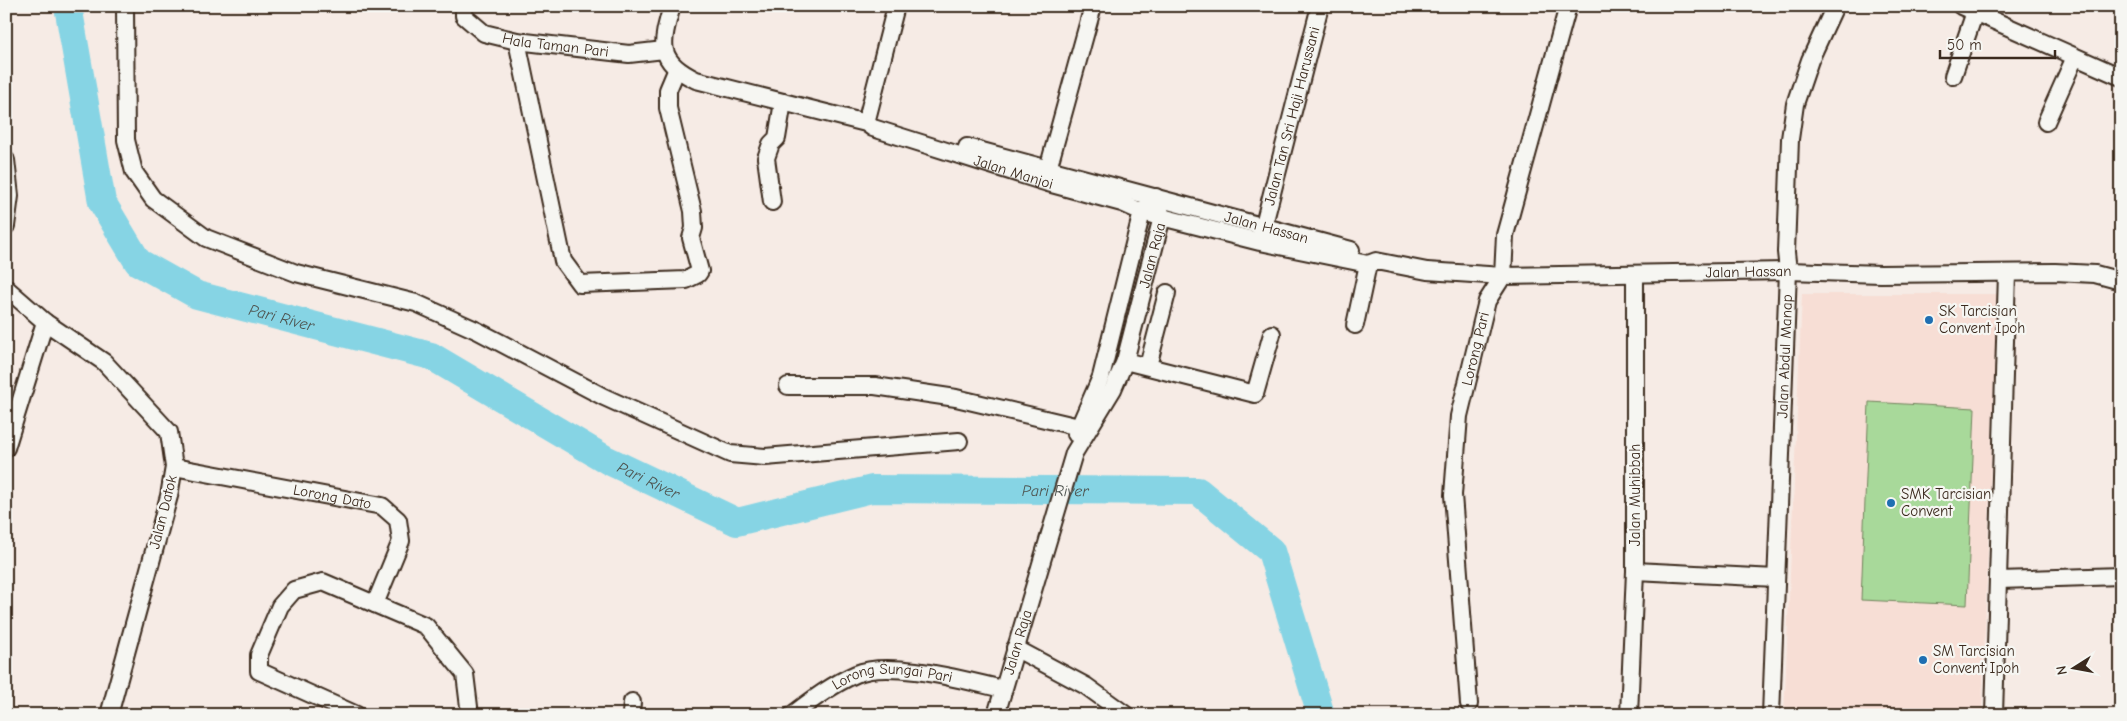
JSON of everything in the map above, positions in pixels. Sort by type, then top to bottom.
[{"type":"street","points":[[126,6],[126,140],[134,172],[153,198],[206,238],[296,273],[416,302],[478,331],[604,397],[730,454],[765,457],[959,441]]},
{"type":"street","name":"Hala Taman Pari","points":[[464,6],[464,16],[484,33],[517,41],[629,54],[664,50]]},
{"type":"street","points":[[517,41],[563,261],[580,284],[686,280],[700,271],[691,238],[694,228],[693,211],[668,108],[668,90],[676,70],[664,50],[665,31],[672,6]]},
{"type":"street","points":[[866,123],[896,6]]},
{"type":"street","points":[[1048,169],[1093,6]]},
{"type":"street","name":"Jalan Tan Sri Haji Harussani","points":[[1261,234],[1320,6]]},
{"type":"street","name":"Lorong Pari","points":[[1469,704],[1453,495],[1459,416],[1488,300],[1503,276],[1505,235],[1568,6]]},
{"type":"street","name":"Jalan Abdul Manap","points":[[1771,715],[1788,271],[1786,252],[1790,139],[1795,104],[1829,8]]},
{"type":"street","points":[[1953,76],[1968,9],[2121,77]]},
{"type":"street","points":[[2046,122],[2075,57]]},
{"type":"street","name":"Jalan Manjoi","points":[[676,70],[696,80],[866,123],[873,128],[1048,183],[1122,203],[1142,212],[1162,217]]},
{"type":"street","points":[[772,202],[766,158],[771,144],[777,138],[783,102]]},
{"type":"street","name":"Jalan Manjoi","points":[[866,123],[874,121],[1156,197]]},
{"type":"street","points":[[6,160],[10,196],[6,226]]},
{"type":"street","name":"Jalan Hassan","points":[[1156,197],[1261,234]]},
{"type":"street","name":"Jalan Raja","points":[[1074,453],[1074,440],[1101,377],[1142,212],[1156,197]]},
{"type":"street","name":"Jalan Raja","points":[[996,715],[1074,453],[1113,389],[1125,360],[1162,217],[1156,197]]},
{"type":"street","name":"Jalan Hassan","points":[[1162,217],[1368,255],[1372,262],[1436,272],[1503,276],[1788,271],[1881,274],[2095,274],[2121,281]]},
{"type":"street","points":[[1355,325],[1372,262]]},
{"type":"street","points":[[1994,715],[2007,273]]},
{"type":"street","name":"Jalan Muhibbah","points":[[1628,715],[1635,571],[1635,275]]},
{"type":"street","name":"Jalan Datok","points":[[6,288],[45,322],[104,362],[169,432],[174,468],[169,496],[109,715]]},
{"type":"street","points":[[1148,366],[1167,293]]},
{"type":"street","points":[[6,448],[45,322]]},
{"type":"street","points":[[1125,360],[1255,394],[1272,334]]},
{"type":"street","points":[[788,386],[875,386],[956,398],[1079,427]]},
{"type":"street","name":"Lorong Dato","points":[[174,468],[382,506],[398,520],[401,541],[375,604]]},
{"type":"street","points":[[1635,571],[1776,578]]},
{"type":"street","points":[[1998,580],[2121,576]]},
{"type":"street","points":[[357,715],[259,671],[259,655],[280,606],[294,590],[323,582],[426,626],[464,674],[470,715]]},
{"type":"street","points":[[1016,648],[1086,686],[1126,715]]},
{"type":"street","name":"Lorong Sungai Pari","points":[[792,715],[813,699],[858,673],[900,668],[1003,689]]},
{"type":"shaded area","name":"SMK Tarcisian Convent","points":[[1802,294],[1997,294],[1982,712],[1784,715]]},
{"type":"green space","points":[[1869,402],[1975,408],[1967,605],[1861,600]]},
{"type":"waterway","name":"Pari River","points":[[68,6],[102,202],[138,262],[197,295],[431,356],[607,460],[737,522],[872,489],[1198,491],[1271,551],[1321,715]]},
{"type":"place","name":"SK Tarcisian Convent Ipoh","points":[[1929,320]]},
{"type":"place","name":"SMK Tarcisian Convent","points":[[1891,503]]},
{"type":"place","name":"SM Tarcisian Convent Ipoh","points":[[1923,660]]}]
